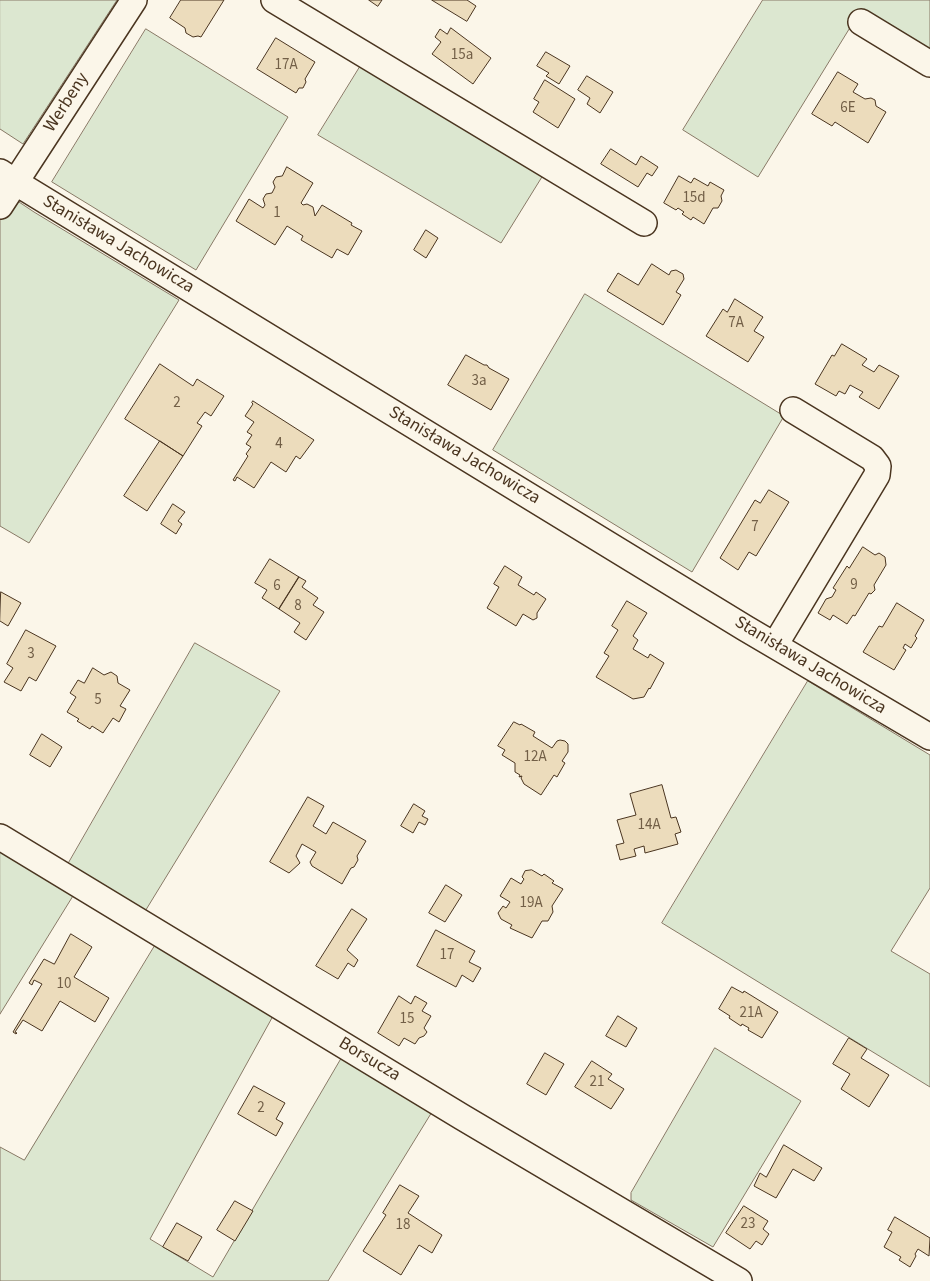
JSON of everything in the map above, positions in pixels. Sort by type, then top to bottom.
[{"type":"street","name":"Werbeny","points":[[0,206],[7,177],[134,0]]},
{"type":"street","points":[[274,0],[644,223]]},
{"type":"street","points":[[860,22],[930,64]]},
{"type":"street","name":"Stanisława Jachowicza","points":[[7,177],[930,738]]},
{"type":"street","points":[[775,645],[878,475],[878,466],[872,458],[793,410]]},
{"type":"street","name":"Borsucza","points":[[0,837],[471,1122],[739,1281]]},
{"type":"green space","points":[[0,0],[117,0],[23,144],[0,129]]},
{"type":"green space","points":[[763,0],[930,0],[930,55],[859,13],[758,177],[683,130]]},
{"type":"green space","points":[[146,29],[288,117],[196,270],[52,182]]},
{"type":"green space","points":[[363,62],[545,172],[501,243],[318,135]]},
{"type":"green space","points":[[13,198],[179,300],[29,543],[0,526],[0,219]]},
{"type":"green space","points":[[585,294],[784,416],[692,572],[493,450]]},
{"type":"green space","points":[[195,643],[280,691],[144,913],[67,866]]},
{"type":"green space","points":[[808,681],[930,755],[930,888],[891,951],[930,974],[930,1087],[662,923]]},
{"type":"green space","points":[[0,849],[76,891],[0,1014]]},
{"type":"green space","points":[[156,944],[273,1016],[150,1239],[213,1277],[343,1055],[435,1107],[328,1281],[0,1281],[0,1147],[24,1160]]},
{"type":"green space","points":[[715,1048],[801,1101],[713,1247],[631,1200],[631,1193]]},
{"type":"building","points":[[181,0],[224,0],[201,37],[193,37],[186,33],[185,28],[170,18]]},
{"type":"building","points":[[369,0],[382,0],[378,6]]},
{"type":"building","points":[[432,0],[467,0],[476,6],[467,21]]},
{"type":"building","points":[[451,28],[491,58],[473,84],[432,54],[441,42],[435,37],[440,29],[447,34]]},
{"type":"building","points":[[276,38],[315,62],[305,79],[306,82],[303,88],[299,88],[296,93],[257,69]]},
{"type":"building","points":[[546,52],[570,66],[559,84],[546,76],[549,73],[537,66]]},
{"type":"building","points":[[838,72],[858,84],[853,92],[865,99],[871,98],[875,100],[876,106],[886,112],[868,143],[835,122],[832,126],[812,114]]},
{"type":"building","points":[[587,76],[613,92],[600,113],[587,104],[590,98],[578,90]]},
{"type":"building","points":[[545,80],[575,99],[558,128],[533,112],[539,102],[534,99]]},
{"type":"building","points":[[611,149],[636,165],[641,156],[658,167],[652,176],[647,173],[638,187],[601,164]]},
{"type":"building","points":[[287,167],[313,183],[301,203],[313,207],[315,216],[322,205],[362,231],[348,255],[337,249],[332,258],[301,240],[303,236],[287,226],[275,245],[236,221],[249,199],[263,208],[265,205],[263,199],[266,194],[272,193],[275,187],[273,182],[276,177],[282,176]]},
{"type":"building","points":[[679,176],[691,183],[694,178],[708,186],[710,182],[724,190],[721,196],[722,201],[718,208],[713,208],[704,224],[693,217],[691,220],[682,214],[684,212],[678,208],[676,210],[664,203]]},
{"type":"building","points":[[426,230],[438,238],[426,258],[414,250]]},
{"type":"building","points":[[652,264],[669,275],[671,271],[676,270],[683,274],[684,279],[676,292],[681,295],[663,325],[607,291],[618,273],[638,285]]},
{"type":"building","points":[[735,299],[763,317],[754,331],[764,337],[748,362],[706,336],[723,309],[727,312]]},
{"type":"building","points":[[842,344],[867,359],[862,365],[874,372],[879,365],[899,376],[879,409],[859,397],[863,392],[850,385],[845,394],[839,391],[836,396],[815,384],[832,355],[834,356]]},
{"type":"building","points":[[466,355],[487,365],[509,379],[491,410],[448,385]]},
{"type":"building","points":[[160,364],[193,386],[197,379],[224,396],[211,416],[205,412],[197,423],[202,426],[183,456],[125,419]]},
{"type":"building","points":[[253,401],[314,440],[300,459],[296,456],[286,472],[271,462],[254,488],[237,477],[235,481],[233,480],[248,456],[246,454],[251,447],[246,444],[252,435],[247,432],[254,422],[245,416]]},
{"type":"building","points":[[160,441],[183,456],[147,511],[124,496]]},
{"type":"building","points":[[769,490],[789,502],[756,556],[749,552],[738,570],[720,558],[755,500],[760,503]]},
{"type":"building","points":[[173,504],[185,512],[178,521],[182,524],[176,534],[161,524]]},
{"type":"building","points":[[863,547],[875,555],[879,553],[885,557],[886,565],[874,585],[875,590],[871,594],[869,593],[855,616],[853,615],[847,624],[833,615],[830,620],[818,613],[826,599],[832,597],[836,590],[833,588],[847,566],[849,568]]},
{"type":"building","points":[[270,559],[299,577],[279,609],[262,598],[267,590],[255,583]]},
{"type":"building","points":[[505,566],[522,577],[518,585],[534,595],[536,592],[546,599],[537,613],[537,618],[533,620],[523,614],[516,626],[487,608],[499,587],[494,584]]},
{"type":"building","points":[[299,577],[306,581],[302,587],[318,598],[313,605],[324,612],[306,640],[294,632],[300,623],[279,609]]},
{"type":"building","points":[[1,592],[21,603],[8,626],[0,621]]},
{"type":"building","points":[[627,601],[647,613],[633,636],[638,640],[633,649],[648,658],[650,654],[664,663],[644,697],[633,699],[596,677],[609,656],[604,653],[618,630],[612,626]]},
{"type":"building","points":[[897,603],[924,620],[911,648],[905,644],[903,648],[906,650],[894,670],[863,652],[879,626],[882,627]]},
{"type":"building","points":[[26,630],[56,646],[36,681],[29,677],[21,691],[4,682],[13,668],[7,664]]},
{"type":"building","points":[[93,668],[104,675],[111,672],[117,676],[118,683],[130,690],[120,706],[126,709],[119,722],[113,718],[103,733],[92,726],[90,729],[77,721],[79,719],[67,712],[76,697],[70,693],[78,680],[84,683]]},
{"type":"building","points":[[514,722],[535,732],[533,736],[552,748],[560,740],[568,744],[568,752],[562,761],[565,763],[557,777],[554,775],[541,795],[524,784],[522,776],[519,777],[520,775],[515,772],[515,763],[502,755],[505,750],[498,746]]},
{"type":"building","points":[[42,734],[62,747],[50,767],[30,755]]},
{"type":"building","points":[[662,785],[671,818],[676,817],[681,832],[675,834],[678,844],[645,853],[644,846],[634,849],[636,856],[620,860],[616,845],[624,843],[617,820],[636,815],[630,794]]},
{"type":"building","points":[[308,797],[324,806],[313,826],[326,834],[333,822],[366,841],[357,856],[358,860],[342,884],[312,866],[310,862],[316,852],[302,844],[296,856],[300,863],[289,873],[270,862]]},
{"type":"building","points":[[414,804],[425,811],[422,816],[428,819],[425,825],[419,822],[413,833],[401,826]]},
{"type":"building","points":[[532,870],[542,876],[544,874],[554,881],[552,883],[563,889],[552,906],[553,912],[548,921],[542,921],[532,938],[510,928],[512,925],[501,919],[498,913],[503,906],[506,908],[510,902],[500,896],[511,878],[521,884],[525,871]]},
{"type":"building","points":[[446,885],[462,895],[445,922],[429,913]]},
{"type":"building","points":[[352,909],[367,919],[347,950],[358,960],[354,967],[348,963],[338,979],[316,966]]},
{"type":"building","points":[[436,930],[475,951],[469,962],[481,968],[473,982],[462,975],[456,987],[417,966]]},
{"type":"building","points":[[71,934],[92,947],[74,977],[109,998],[95,1022],[60,1001],[42,1031],[23,1020],[15,1032],[16,1034],[13,1032],[42,984],[34,980],[32,985],[29,983],[44,959],[54,964]]},
{"type":"building","points":[[732,987],[743,993],[744,991],[778,1012],[762,1038],[748,1030],[749,1028],[742,1024],[741,1026],[729,1018],[730,1016],[719,1009]]},
{"type":"building","points":[[399,996],[411,1004],[415,996],[427,1003],[422,1011],[431,1016],[424,1028],[427,1032],[415,1044],[404,1038],[399,1046],[378,1033]]},
{"type":"building","points":[[618,1016],[637,1028],[626,1047],[606,1036]]},
{"type":"building","points":[[849,1038],[867,1049],[861,1058],[889,1075],[869,1107],[841,1089],[850,1074],[833,1064]]},
{"type":"building","points":[[545,1053],[564,1064],[546,1095],[527,1084]]},
{"type":"building","points":[[592,1061],[612,1074],[608,1079],[624,1089],[611,1109],[575,1087]]},
{"type":"building","points":[[254,1086],[285,1103],[276,1119],[283,1123],[276,1136],[238,1114]]},
{"type":"building","points":[[784,1145],[822,1168],[814,1181],[793,1169],[776,1198],[754,1186],[760,1173],[766,1177]]},
{"type":"building","points":[[400,1185],[419,1196],[408,1213],[442,1235],[432,1253],[419,1245],[401,1275],[363,1251],[386,1215],[383,1213]]},
{"type":"building","points":[[235,1201],[253,1211],[235,1241],[217,1230]]},
{"type":"building","points":[[744,1206],[768,1221],[763,1229],[769,1234],[762,1245],[756,1241],[750,1249],[726,1233]]},
{"type":"building","points":[[895,1217],[930,1238],[929,1256],[918,1249],[910,1267],[899,1260],[901,1257],[884,1247],[892,1232],[888,1230]]},
{"type":"building","points":[[177,1223],[202,1237],[188,1261],[163,1247]]}]
